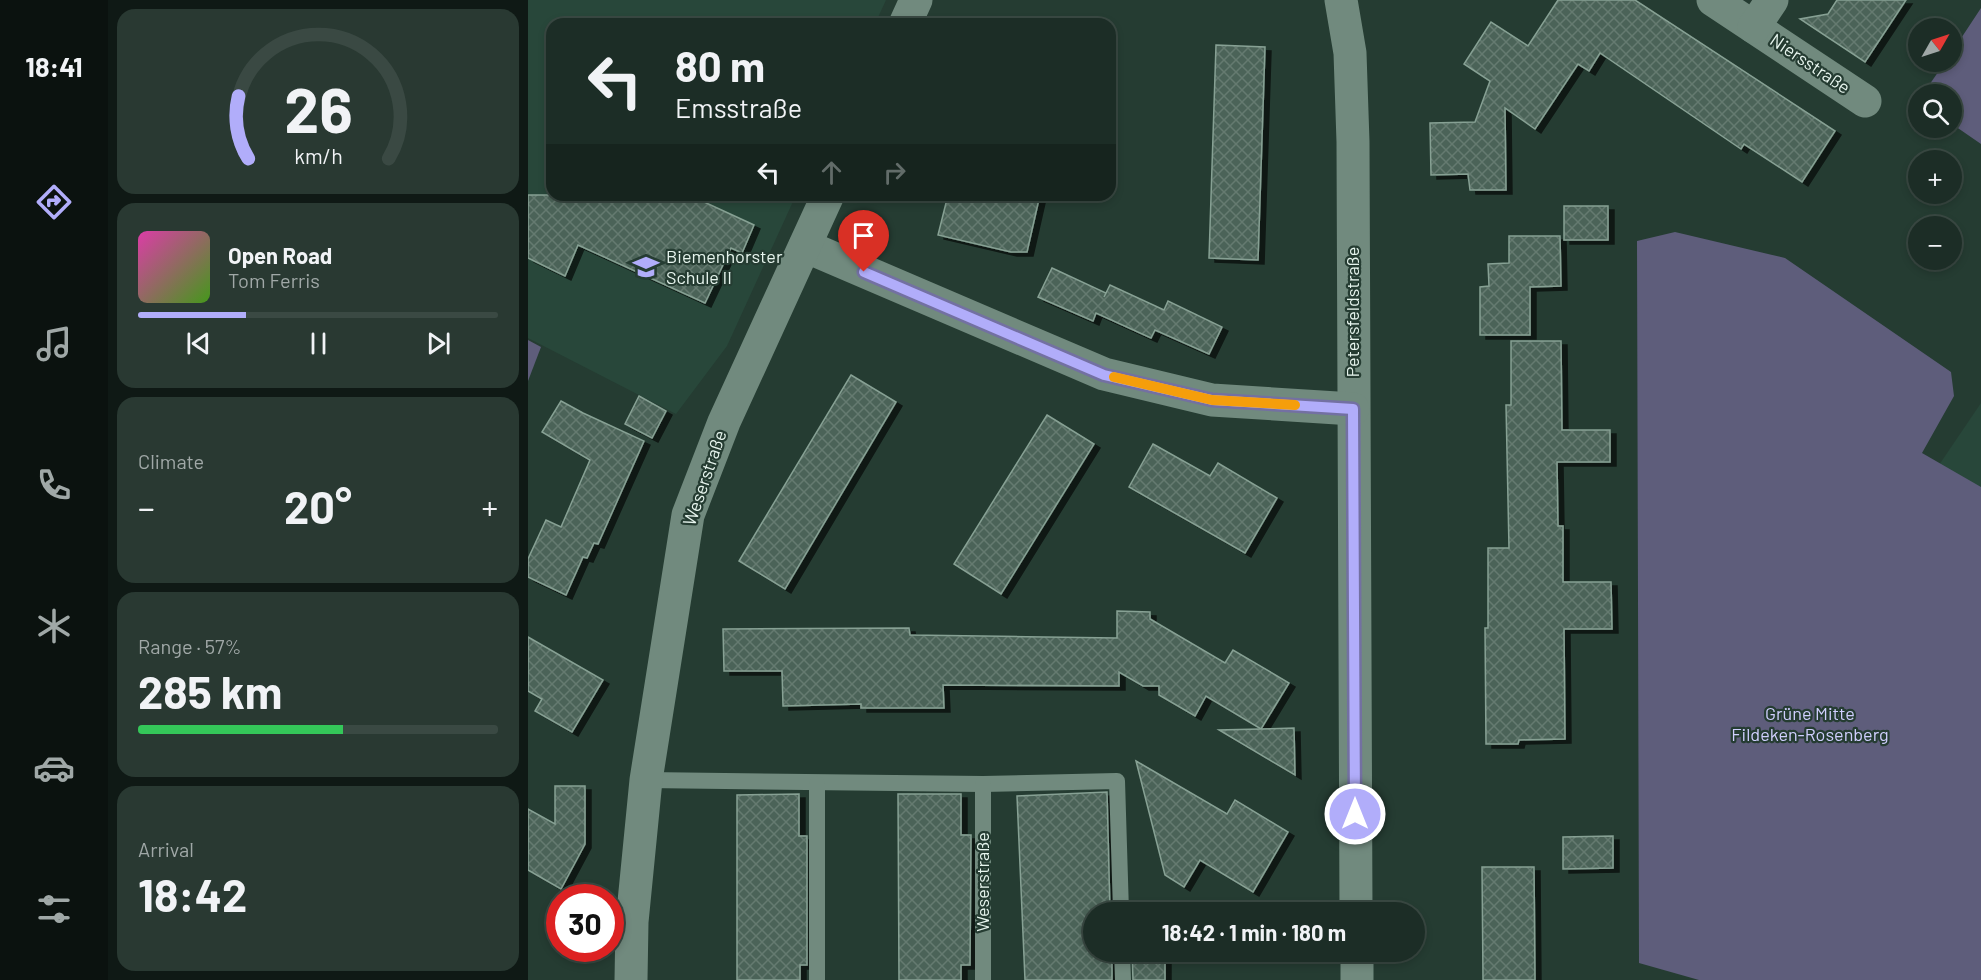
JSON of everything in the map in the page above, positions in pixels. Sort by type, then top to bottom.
[{"type":"street","points":[[908,18],[916,0]]},
{"type":"street","name":"Petersfeldstraße","points":[[1341,0],[1350,53],[1353,142],[1356,902]]},
{"type":"street","name":"Niersstraße","points":[[1713,0],[1865,102]]},
{"type":"street","name":"Niersstraße","points":[[1754,27],[1772,0]]},
{"type":"street","name":"Weserstraße","points":[[631,980],[632,922],[646,780],[688,515],[724,422],[825,201]]},
{"type":"street","points":[[805,246],[1104,375],[1212,400],[1353,409]]},
{"type":"street","points":[[1357,962],[1357,980]]},
{"type":"lane","points":[[646,780],[817,784],[1117,781],[1121,902]]},
{"type":"lane","points":[[817,784],[817,980]]},
{"type":"lane","name":"Weserstraße","points":[[983,784],[983,980]]},
{"type":"lane","points":[[1122,962],[1123,980]]},
{"type":"shaded area","name":"Biemenhorster Schule II","points":[[528,0],[886,0],[878,18],[546,18],[546,201],[793,201],[727,346],[676,414],[528,338]]},
{"type":"shaded area","points":[[1981,403],[1981,494],[1939,465]]},
{"type":"green space","points":[[1981,8],[1981,144],[1962,131],[1962,84],[1930,84],[1938,72],[1962,72],[1962,37]]},
{"type":"green space","name":"Grüne Mitte Fildeken-Rosenberg","points":[[1675,232],[1785,258],[1951,372],[1954,396],[1922,453],[1981,487],[1981,980],[1699,980],[1639,963],[1637,241]]},
{"type":"green space","points":[[528,340],[541,347],[528,381]]},
{"type":"building","points":[[1558,0],[1635,0],[1835,131],[1802,182],[1744,144],[1741,149],[1600,53],[1589,71],[1578,64],[1535,129],[1505,108],[1506,190],[1470,190],[1468,174],[1431,175],[1430,123],[1475,122],[1490,81],[1464,64],[1491,22],[1528,46]]},
{"type":"building","points":[[1837,0],[1906,0],[1865,62],[1800,19],[1828,14]]},
{"type":"building","points":[[1216,45],[1265,47],[1258,260],[1209,258]]},
{"type":"building","points":[[528,195],[546,195],[546,201],[702,201],[754,225],[742,253],[731,248],[705,303],[578,245],[565,276],[528,258]]},
{"type":"building","points":[[946,201],[1039,201],[1027,252],[1011,252],[938,235]]},
{"type":"building","points":[[1564,206],[1608,206],[1608,240],[1564,240]]},
{"type":"building","points":[[1509,236],[1560,236],[1561,286],[1530,287],[1530,335],[1480,335],[1480,287],[1489,286],[1488,264],[1509,263]]},
{"type":"building","points":[[1052,268],[1106,293],[1110,285],[1164,310],[1168,301],[1222,327],[1209,354],[1155,330],[1151,338],[1096,313],[1093,321],[1038,297]]},
{"type":"building","points":[[1511,341],[1561,341],[1562,430],[1610,430],[1610,462],[1557,462],[1558,526],[1563,526],[1563,582],[1611,582],[1612,629],[1564,629],[1565,739],[1519,740],[1518,744],[1486,744],[1485,628],[1488,628],[1488,548],[1509,548],[1506,405],[1511,405]]},
{"type":"building","points":[[851,375],[896,402],[785,589],[739,561]]},
{"type":"building","points":[[639,396],[666,411],[652,438],[625,424]]},
{"type":"building","points":[[561,401],[644,441],[598,544],[594,543],[587,558],[583,557],[566,595],[528,577],[528,559],[546,520],[561,527],[590,460],[542,432]]},
{"type":"building","points":[[1047,415],[1094,444],[1001,594],[954,564]]},
{"type":"building","points":[[1153,444],[1210,476],[1218,463],[1277,498],[1245,553],[1129,487]]},
{"type":"building","points":[[1117,611],[1150,612],[1150,619],[1225,663],[1233,650],[1289,683],[1261,729],[1206,696],[1195,716],[1159,695],[1159,686],[1143,686],[1119,672],[1119,686],[943,685],[944,708],[861,708],[861,704],[783,706],[782,671],[724,671],[723,629],[909,628],[910,635],[1117,638]]},
{"type":"building","points":[[528,637],[603,680],[572,732],[535,711],[542,699],[528,691]]},
{"type":"building","points":[[1294,728],[1295,775],[1219,730],[1261,729]]},
{"type":"building","points":[[1136,761],[1227,814],[1235,800],[1288,832],[1253,892],[1200,860],[1184,887],[1165,875]]},
{"type":"building","points":[[555,786],[585,786],[585,844],[564,884],[552,884],[528,870],[528,809],[555,824]]},
{"type":"building","points":[[1107,792],[1110,902],[1083,902],[1083,962],[1112,962],[1112,980],[1025,980],[1017,796]]},
{"type":"building","points":[[799,794],[799,836],[807,836],[807,965],[800,965],[800,980],[737,980],[737,795]]},
{"type":"building","points":[[898,794],[961,794],[961,835],[971,835],[970,965],[961,965],[961,980],[899,980]]},
{"type":"building","points":[[1613,836],[1613,868],[1563,869],[1563,837]]},
{"type":"building","points":[[1482,867],[1534,867],[1535,980],[1483,980]]},
{"type":"building","points":[[1132,962],[1165,962],[1165,980],[1133,980]]},
{"type":"slow traffic","points":[[1114,377],[1212,400],[1295,405]]},
{"type":"place","name":"Biemenhorster Schule II","points":[[646,267]]},
{"type":"route","points":[[864,272],[1104,375],[1212,400],[1353,409],[1355,814]]}]
